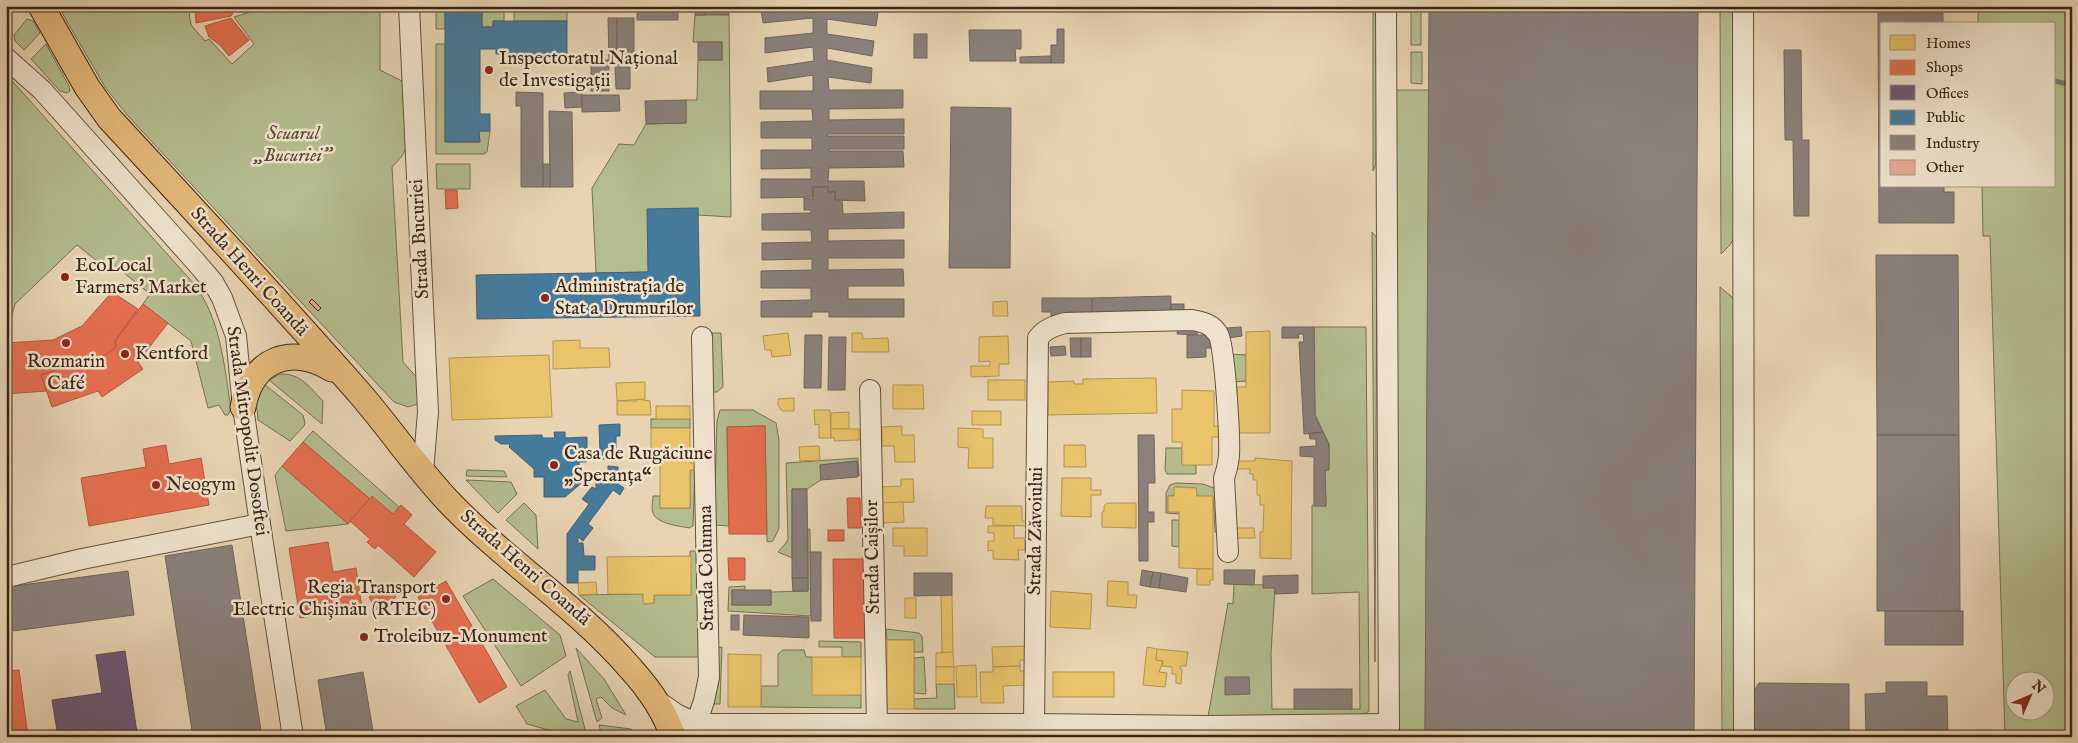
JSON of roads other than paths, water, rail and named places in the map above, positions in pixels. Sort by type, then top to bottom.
[{"type":"main road","name":"Strada Henri Coandă","points":[[41,6],[87,87],[109,118],[346,380],[448,500],[479,530],[591,626],[618,653],[654,698]]},
{"type":"main road","points":[[243,407],[246,391],[253,378],[264,367],[277,359],[292,356],[308,357],[322,363],[346,380]]},
{"type":"main road","points":[[654,698],[669,723],[673,737]]},
{"type":"street","name":"Strada Bucuriei","points":[[409,6],[428,412],[423,472]]},
{"type":"street","points":[[1386,6],[1389,730]]},
{"type":"street","points":[[1743,6],[1744,737]]},
{"type":"street","name":"Strada Mitropolit Dosoftei","points":[[6,58],[42,90],[213,282],[230,314],[236,336],[243,407],[293,737]]},
{"type":"street","name":"Strada Zăvoiului","points":[[1034,724],[1038,338],[1043,332],[1064,323],[1192,320],[1205,323],[1214,328],[1220,336],[1222,344],[1227,414],[1229,454],[1228,467],[1224,478],[1228,552]]},
{"type":"street","name":"Strada Columna","points":[[694,730],[709,677],[702,337]]},
{"type":"street","name":"Strada Caișilor","points":[[870,390],[877,724]]},
{"type":"street","points":[[7,577],[82,559],[260,524]]},
{"type":"street","name":"Strada Henri Coandă","points":[[654,698],[694,730],[877,724],[1034,724],[1389,730]]},
{"type":"waterway","points":[[2056,81],[2072,85]]},
{"type":"place","name":"Inspectoratul Național de Investigații","points":[[489,70]]},
{"type":"place","name":"EcoLocal Farmers' Market","points":[[65,277]]},
{"type":"place","name":"Administrația de Stat a Drumurilor","points":[[545,298]]},
{"type":"place","name":"Rozmarin Café","points":[[66,343]]},
{"type":"place","name":"Kentford","points":[[125,354]]},
{"type":"place","name":"Casa de Rugăciune „Speranța“","points":[[554,465]]},
{"type":"place","name":"Neogym","points":[[156,485]]},
{"type":"place","name":"Regia Transport Electric Chișinău (RTEC)","points":[[446,599]]},
{"type":"place","name":"Troleibuz-Monument","points":[[364,637]]},
{"type":"park label","name":"Scuarul „Bucuriei”","points":[[293,145]]}]
